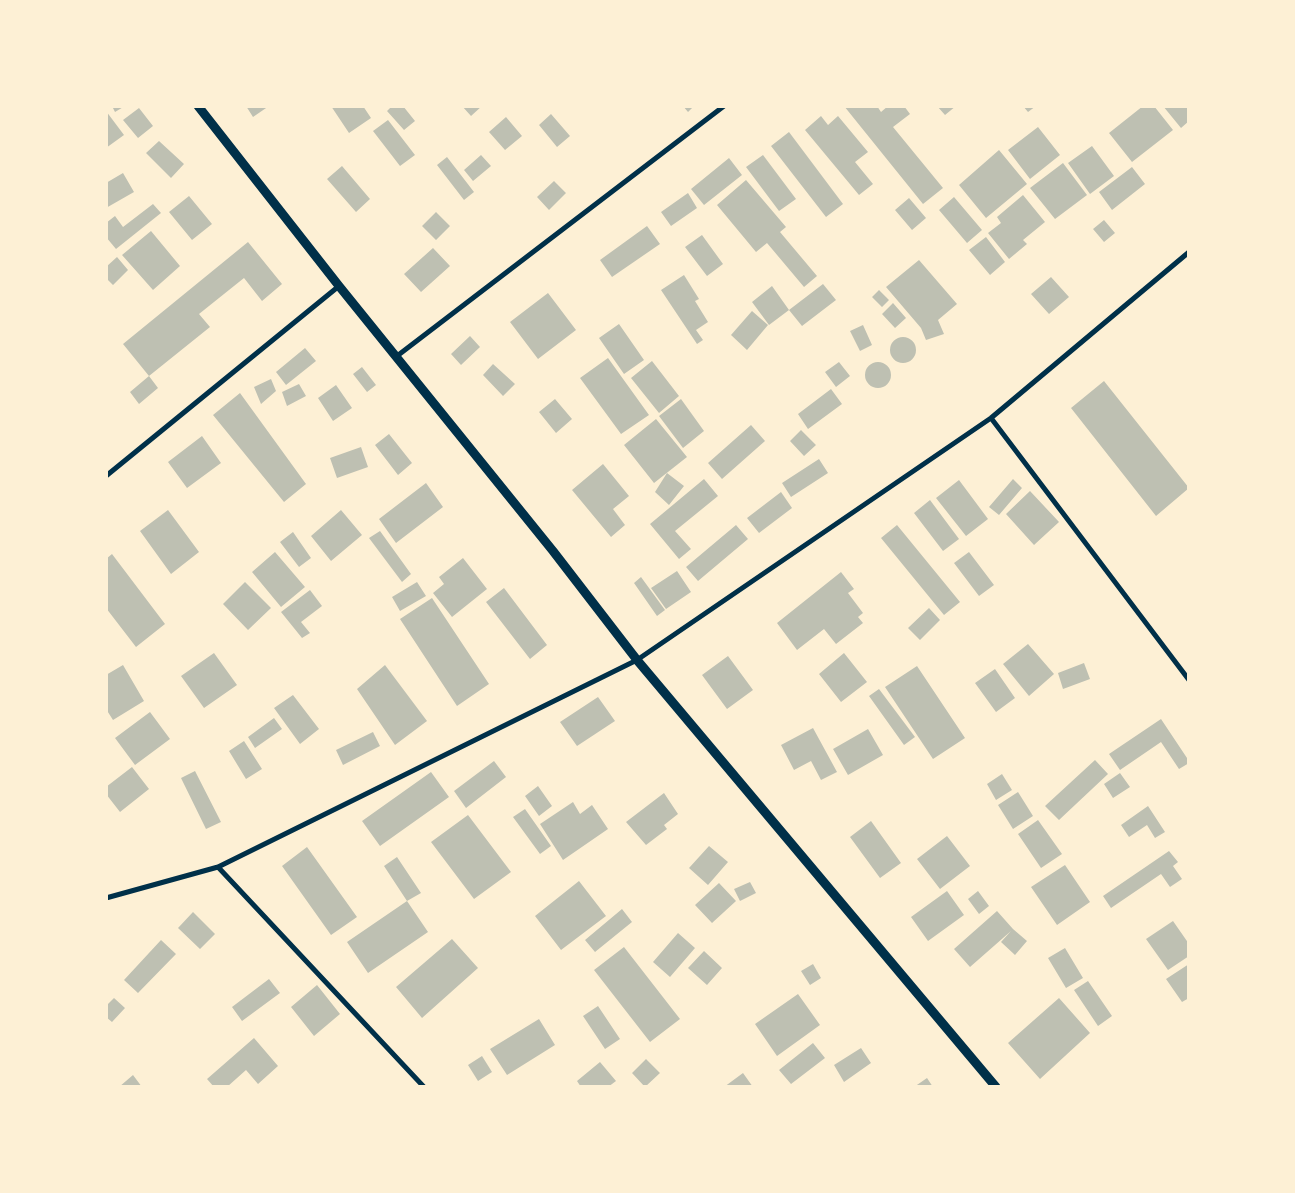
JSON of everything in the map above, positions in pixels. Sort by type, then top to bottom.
[{"type":"street","points":[[198,106],[339,286],[553,550],[637,660],[996,1087]]},
{"type":"street","points":[[397,356],[724,106]]},
{"type":"street","points":[[106,898],[218,867],[637,660],[991,418],[1189,252]]},
{"type":"street","points":[[106,476],[339,286]]},
{"type":"street","points":[[991,418],[1189,680]]},
{"type":"street","points":[[218,867],[424,1087]]},
{"type":"building","points":[[112,106],[125,106],[115,112]]},
{"type":"building","points":[[246,106],[269,106],[253,117]]},
{"type":"building","points":[[331,106],[363,106],[371,118],[349,133]]},
{"type":"building","points":[[392,106],[403,106],[415,121],[404,130],[387,111]]},
{"type":"building","points":[[462,106],[482,106],[471,116]]},
{"type":"building","points":[[683,106],[694,106],[688,112]]},
{"type":"building","points":[[844,106],[877,106],[881,112],[888,106],[904,106],[910,114],[893,127],[943,188],[923,204]]},
{"type":"building","points":[[937,106],[956,106],[945,115]]},
{"type":"building","points":[[1023,106],[1036,106],[1028,112]]},
{"type":"building","points":[[1143,106],[1154,106],[1173,130],[1132,162],[1109,133]]},
{"type":"building","points":[[1163,106],[1189,106],[1189,121],[1181,128]]},
{"type":"building","points":[[139,108],[153,126],[138,138],[123,120]]},
{"type":"building","points":[[106,111],[124,135],[106,148]]},
{"type":"building","points":[[551,114],[570,136],[557,147],[539,125]]},
{"type":"building","points":[[821,116],[828,125],[838,116],[868,152],[855,162],[873,184],[859,195],[805,130]]},
{"type":"building","points":[[506,117],[522,136],[505,150],[489,132]]},
{"type":"building","points":[[388,120],[415,155],[400,166],[373,131]]},
{"type":"building","points":[[1038,127],[1060,155],[1030,179],[1008,150]]},
{"type":"building","points":[[789,132],[843,204],[826,217],[771,146]]},
{"type":"building","points":[[159,141],[184,164],[171,178],[146,153]]},
{"type":"building","points":[[1092,146],[1114,176],[1090,194],[1068,163]]},
{"type":"building","points":[[999,150],[1027,184],[986,218],[959,185]]},
{"type":"building","points":[[481,155],[491,166],[473,181],[464,170]]},
{"type":"building","points":[[763,155],[796,199],[779,211],[746,167]]},
{"type":"building","points":[[447,157],[474,192],[464,200],[437,165]]},
{"type":"building","points":[[729,158],[742,175],[704,205],[691,189]]},
{"type":"building","points":[[1063,163],[1087,195],[1055,219],[1030,188]]},
{"type":"building","points":[[342,166],[370,199],[356,212],[327,179]]},
{"type":"building","points":[[1132,167],[1145,184],[1112,210],[1099,192]]},
{"type":"building","points":[[123,173],[134,192],[106,208],[106,183]]},
{"type":"building","points":[[746,180],[786,227],[780,232],[817,276],[804,287],[767,243],[756,252],[717,205]]},
{"type":"building","points":[[554,181],[566,193],[549,210],[537,197]]},
{"type":"building","points":[[688,193],[697,208],[671,226],[661,212]]},
{"type":"building","points":[[1023,195],[1045,222],[1023,240],[1027,244],[1009,259],[988,233],[1001,223],[997,217]]},
{"type":"building","points":[[189,196],[212,224],[192,240],[169,212]]},
{"type":"building","points":[[954,197],[982,230],[967,243],[939,210]]},
{"type":"building","points":[[909,198],[926,218],[912,230],[895,210]]},
{"type":"building","points":[[153,204],[161,213],[116,249],[106,237],[106,223],[115,216],[123,227]]},
{"type":"building","points":[[436,212],[450,226],[436,240],[422,226]]},
{"type":"building","points":[[1104,220],[1115,233],[1104,242],[1093,229]]},
{"type":"building","points":[[647,226],[660,244],[612,277],[600,260]]},
{"type":"building","points":[[151,231],[180,266],[153,290],[122,255]]},
{"type":"building","points":[[702,235],[723,264],[707,276],[685,247]]},
{"type":"building","points":[[986,237],[1005,262],[990,275],[969,250]]},
{"type":"building","points":[[248,242],[282,284],[262,301],[244,278],[199,314],[210,327],[149,376],[123,344]]},
{"type":"building","points":[[433,248],[450,266],[421,292],[404,274]]},
{"type":"building","points":[[117,257],[128,270],[113,285],[106,278],[106,267]]},
{"type":"building","points":[[919,260],[957,304],[938,320],[944,334],[926,340],[921,328],[886,287]]},
{"type":"building","points":[[684,275],[699,299],[695,301],[708,322],[696,330],[703,340],[697,344],[661,290]]},
{"type":"building","points":[[1051,277],[1069,297],[1049,314],[1031,294]]},
{"type":"building","points":[[823,284],[836,300],[802,326],[789,310]]},
{"type":"building","points":[[772,286],[789,310],[769,325],[752,302]]},
{"type":"building","points":[[879,290],[889,300],[882,307],[872,297]]},
{"type":"building","points":[[548,293],[576,330],[538,359],[510,322]]},
{"type":"building","points":[[893,303],[906,318],[895,328],[882,314]]},
{"type":"building","points":[[752,311],[768,325],[747,350],[731,335]]},
{"type":"building","points":[[619,324],[644,360],[624,374],[599,338]]},
{"type":"building","points":[[863,325],[872,345],[860,351],[850,331]]},
{"type":"building","points":[[470,336],[480,347],[461,365],[451,354]]},
{"type":"building","points":[[903,337],[912,341],[916,350],[912,359],[903,363],[894,359],[890,350],[894,341]]},
{"type":"building","points":[[305,348],[316,361],[286,385],[276,372]]},
{"type":"building","points":[[608,358],[649,415],[621,434],[580,378]]},
{"type":"building","points":[[652,361],[679,396],[659,413],[631,378]]},
{"type":"building","points":[[839,362],[850,376],[836,387],[825,372]]},
{"type":"building","points":[[878,362],[887,366],[891,375],[887,384],[878,388],[869,384],[865,375],[869,366]]},
{"type":"building","points":[[493,364],[515,384],[503,396],[483,375]]},
{"type":"building","points":[[362,367],[376,385],[367,392],[353,374]]},
{"type":"building","points":[[149,376],[158,388],[139,404],[130,392]]},
{"type":"building","points":[[271,379],[276,391],[261,404],[254,387]]},
{"type":"building","points":[[1104,381],[1189,488],[1156,516],[1071,408]]},
{"type":"building","points":[[299,384],[306,396],[287,406],[282,392]]},
{"type":"building","points":[[336,385],[352,408],[333,421],[318,398]]},
{"type":"building","points":[[831,389],[842,404],[808,429],[798,414]]},
{"type":"building","points":[[240,393],[306,484],[284,502],[213,415]]},
{"type":"building","points":[[555,399],[572,419],[556,433],[539,412]]},
{"type":"building","points":[[681,399],[704,431],[683,448],[659,416]]},
{"type":"building","points":[[656,419],[687,457],[654,483],[624,445]]},
{"type":"building","points":[[751,425],[765,441],[722,479],[708,463]]},
{"type":"building","points":[[801,430],[816,445],[804,456],[790,441]]},
{"type":"building","points":[[389,434],[412,463],[398,475],[375,445]]},
{"type":"building","points":[[202,436],[221,463],[187,488],[168,462]]},
{"type":"building","points":[[361,447],[368,467],[337,478],[330,458]]},
{"type":"building","points":[[819,459],[828,473],[791,497],[782,483]]},
{"type":"building","points":[[603,464],[629,496],[613,509],[625,525],[611,537],[572,490]]},
{"type":"building","points":[[667,473],[684,486],[669,505],[655,492]]},
{"type":"building","points":[[704,479],[718,496],[675,531],[691,549],[679,559],[650,524]]},
{"type":"building","points":[[1013,479],[1022,488],[999,515],[989,507]]},
{"type":"building","points":[[959,480],[988,519],[966,536],[936,498]]},
{"type":"building","points":[[426,483],[443,507],[396,543],[379,519]]},
{"type":"building","points":[[1030,491],[1059,522],[1034,545],[1006,514]]},
{"type":"building","points":[[781,492],[792,508],[759,533],[747,518]]},
{"type":"building","points":[[930,500],[959,539],[943,551],[914,513]]},
{"type":"building","points":[[168,510],[199,552],[171,574],[140,531]]},
{"type":"building","points":[[341,510],[362,535],[331,561],[311,536]]},
{"type":"building","points":[[736,525],[748,539],[698,581],[686,567]]},
{"type":"building","points":[[897,525],[960,602],[944,615],[881,538]]},
{"type":"building","points":[[380,531],[411,574],[402,582],[369,538]]},
{"type":"building","points":[[293,532],[311,558],[299,567],[280,542]]},
{"type":"building","points":[[275,552],[305,587],[281,607],[252,572]]},
{"type":"building","points":[[969,552],[994,585],[979,596],[954,563]]},
{"type":"building","points":[[112,554],[165,624],[136,647],[106,608],[106,559]]},
{"type":"building","points":[[463,558],[487,589],[452,617],[433,593],[444,584],[439,577]]},
{"type":"building","points":[[677,571],[691,592],[666,609],[651,588]]},
{"type":"building","points":[[841,572],[854,589],[848,593],[863,613],[858,617],[863,623],[836,644],[824,629],[797,650],[777,623]]},
{"type":"building","points":[[641,577],[665,610],[657,616],[634,583]]},
{"type":"building","points":[[245,582],[271,608],[248,630],[223,604]]},
{"type":"building","points":[[417,582],[426,596],[400,611],[392,597]]},
{"type":"building","points":[[504,588],[547,645],[530,659],[486,602]]},
{"type":"building","points":[[310,590],[322,606],[301,622],[310,633],[302,638],[281,612]]},
{"type":"building","points":[[432,598],[489,684],[457,706],[400,619]]},
{"type":"building","points":[[929,608],[940,620],[920,640],[908,628]]},
{"type":"building","points":[[1028,644],[1054,674],[1029,696],[1003,664]]},
{"type":"building","points":[[214,653],[237,685],[204,708],[181,676]]},
{"type":"building","points":[[844,653],[867,682],[841,702],[819,674]]},
{"type":"building","points":[[728,656],[753,690],[727,709],[702,675]]},
{"type":"building","points":[[1084,663],[1090,679],[1063,689],[1058,673]]},
{"type":"building","points":[[123,665],[144,701],[113,720],[106,709],[106,675]]},
{"type":"building","points":[[385,665],[427,721],[395,745],[357,689]]},
{"type":"building","points":[[917,666],[965,738],[933,759],[885,687]]},
{"type":"building","points":[[995,669],[1015,698],[996,712],[975,683]]},
{"type":"building","points":[[879,689],[915,737],[904,745],[869,696]]},
{"type":"building","points":[[293,695],[319,729],[300,744],[274,708]]},
{"type":"building","points":[[598,697],[615,721],[577,746],[560,722]]},
{"type":"building","points":[[150,712],[170,739],[135,765],[115,738]]},
{"type":"building","points":[[274,718],[282,729],[255,748],[248,737]]},
{"type":"building","points":[[1161,719],[1189,763],[1179,769],[1161,742],[1120,770],[1109,754]]},
{"type":"building","points":[[813,728],[837,772],[821,780],[811,761],[794,770],[781,745]]},
{"type":"building","points":[[868,729],[883,755],[848,775],[833,749]]},
{"type":"building","points":[[373,732],[380,746],[343,765],[336,750]]},
{"type":"building","points":[[244,741],[262,769],[246,779],[229,751]]},
{"type":"building","points":[[1095,760],[1108,774],[1059,820],[1045,806]]},
{"type":"building","points":[[494,761],[506,777],[466,808],[454,791]]},
{"type":"building","points":[[132,767],[149,789],[120,812],[106,794],[106,787]]},
{"type":"building","points":[[195,771],[221,822],[206,829],[181,778]]},
{"type":"building","points":[[431,772],[449,797],[380,846],[362,821]]},
{"type":"building","points":[[1120,773],[1130,787],[1113,798],[1104,784]]},
{"type":"building","points":[[1002,774],[1012,790],[996,800],[987,784]]},
{"type":"building","points":[[538,786],[552,806],[539,816],[525,796]]},
{"type":"building","points":[[1018,792],[1033,816],[1013,829],[998,805]]},
{"type":"building","points":[[664,793],[678,814],[664,825],[667,829],[646,845],[626,822]]},
{"type":"building","points":[[573,802],[580,814],[592,805],[608,829],[563,860],[540,824]]},
{"type":"building","points":[[1148,806],[1165,832],[1155,838],[1147,825],[1129,837],[1121,825]]},
{"type":"building","points":[[525,809],[551,846],[540,854],[513,817]]},
{"type":"building","points":[[468,815],[511,872],[474,899],[431,842]]},
{"type":"building","points":[[1038,820],[1062,854],[1041,868],[1018,834]]},
{"type":"building","points":[[871,821],[901,863],[880,878],[850,837]]},
{"type":"building","points":[[947,836],[970,866],[940,889],[917,859]]},
{"type":"building","points":[[709,846],[728,862],[708,885],[689,868]]},
{"type":"building","points":[[307,847],[357,917],[331,935],[282,866]]},
{"type":"building","points":[[1169,851],[1178,862],[1173,866],[1182,879],[1170,887],[1161,874],[1111,908],[1103,896]]},
{"type":"building","points":[[397,857],[421,893],[407,901],[384,866]]},
{"type":"building","points":[[1065,865],[1090,902],[1057,925],[1031,887]]},
{"type":"building","points":[[579,881],[606,916],[561,950],[535,916]]},
{"type":"building","points":[[750,882],[756,893],[740,901],[734,889]]},
{"type":"building","points":[[719,883],[736,901],[712,923],[695,905]]},
{"type":"building","points":[[947,891],[964,915],[928,941],[911,917]]},
{"type":"building","points":[[978,891],[989,906],[979,914],[968,899]]},
{"type":"building","points":[[407,901],[428,932],[368,973],[347,942]]},
{"type":"building","points":[[622,909],[632,922],[595,952],[585,940]]},
{"type":"building","points":[[997,911],[1027,941],[1015,955],[1001,942],[1011,931],[970,967],[954,949]]},
{"type":"building","points":[[193,912],[215,934],[200,949],[178,928]]},
{"type":"building","points":[[1173,921],[1189,944],[1189,956],[1168,970],[1146,939]]},
{"type":"building","points":[[678,933],[695,948],[670,977],[653,962]]},
{"type":"building","points":[[452,939],[478,968],[422,1018],[396,987]]},
{"type":"building","points":[[161,940],[176,954],[138,993],[124,980]]},
{"type":"building","points":[[624,947],[680,1019],[650,1042],[594,970]]},
{"type":"building","points":[[1065,948],[1083,978],[1066,988],[1048,958]]},
{"type":"building","points":[[704,951],[722,968],[707,985],[688,968]]},
{"type":"building","points":[[813,964],[821,978],[810,985],[801,971]]},
{"type":"building","points":[[1189,964],[1189,998],[1182,1002],[1166,979]]},
{"type":"building","points":[[269,979],[280,993],[242,1021],[232,1007]]},
{"type":"building","points":[[1088,981],[1112,1016],[1098,1026],[1074,990]]},
{"type":"building","points":[[317,985],[340,1014],[314,1036],[291,1007]]},
{"type":"building","points":[[798,994],[820,1025],[777,1056],[755,1024]]},
{"type":"building","points":[[114,998],[125,1008],[112,1022],[106,1017],[106,1006]]},
{"type":"building","points":[[1059,998],[1090,1033],[1040,1079],[1008,1043]]},
{"type":"building","points":[[598,1006],[620,1039],[605,1049],[583,1016]]},
{"type":"building","points":[[539,1019],[555,1045],[507,1075],[490,1049]]},
{"type":"building","points":[[254,1038],[278,1066],[258,1084],[246,1070],[227,1087],[214,1087],[207,1079]]},
{"type":"building","points":[[813,1043],[825,1058],[791,1084],[779,1070]]},
{"type":"building","points":[[861,1048],[871,1063],[844,1082],[834,1065]]},
{"type":"building","points":[[482,1056],[492,1072],[478,1081],[468,1065]]},
{"type":"building","points":[[646,1059],[660,1073],[645,1087],[632,1073]]},
{"type":"building","points":[[600,1062],[616,1081],[608,1087],[581,1087],[577,1081]]},
{"type":"building","points":[[743,1073],[753,1087],[724,1087]]},
{"type":"building","points":[[133,1075],[142,1087],[119,1087]]},
{"type":"building","points":[[927,1078],[933,1087],[914,1087]]}]
